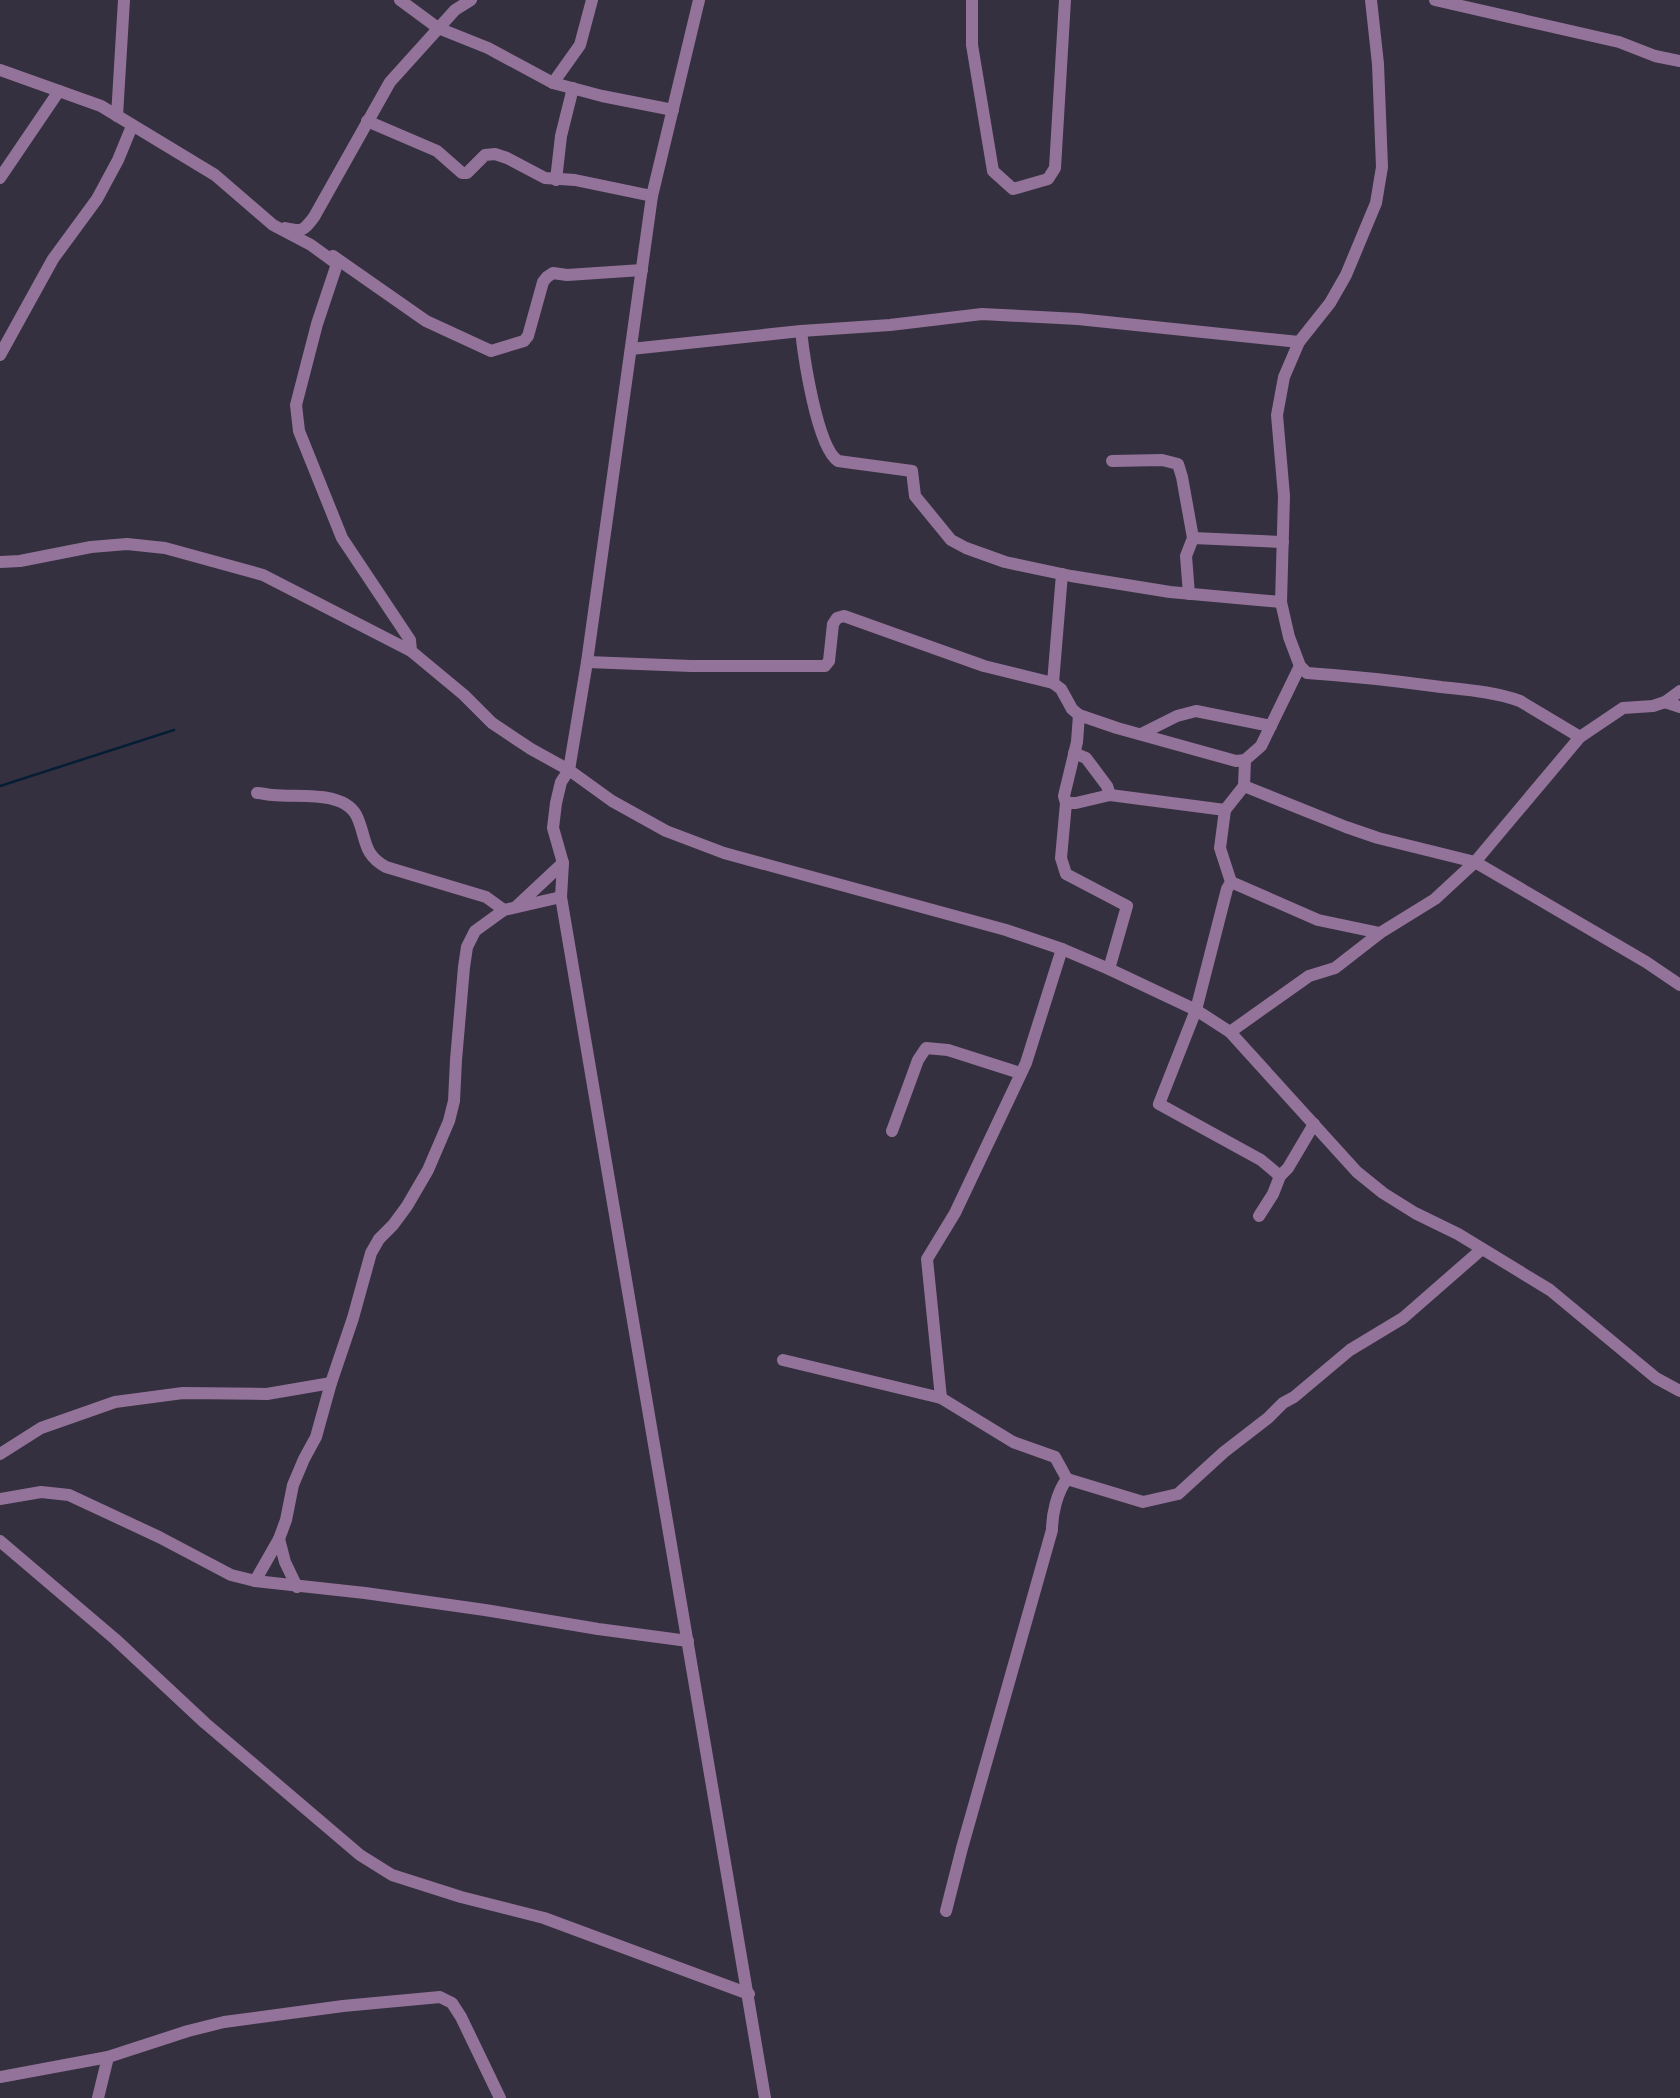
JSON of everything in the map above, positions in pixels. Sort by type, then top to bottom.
[{"type":"street","points":[[117,116],[124,0]]},
{"type":"street","points":[[400,0],[415,13],[438,28],[488,48],[553,83],[602,96],[673,110]]},
{"type":"street","points":[[298,231],[305,229],[314,217],[390,82],[455,10],[470,0]]},
{"type":"street","points":[[553,83],[580,45],[592,0]]},
{"type":"street","points":[[699,0],[652,196],[587,662],[569,770],[561,782],[553,828],[562,863],[561,897],[749,1994],[765,2098]]},
{"type":"street","points":[[972,0],[972,45],[993,172],[1013,189],[1048,179],[1055,168],[1064,0]]},
{"type":"street","points":[[1371,0],[1378,64],[1382,167],[1376,203],[1346,275],[1330,303],[1299,342],[1284,377],[1277,415],[1284,496],[1281,602],[1289,637],[1300,666],[1307,673],[1374,678],[1491,693],[1520,701],[1580,737]]},
{"type":"street","points":[[1435,0],[1619,42],[1654,56],[1680,61]]},
{"type":"street","points":[[0,70],[101,106],[215,175],[273,225],[311,245],[338,264],[317,324],[296,405],[299,431],[342,538],[410,640],[411,651]]},
{"type":"street","points":[[556,180],[561,136],[573,88]]},
{"type":"street","points":[[0,178],[58,91]]},
{"type":"street","points":[[367,120],[437,151],[462,173],[467,173],[485,155],[495,154],[507,158],[544,178],[575,180],[652,196]]},
{"type":"street","points":[[0,355],[53,260],[97,199],[118,160],[132,126]]},
{"type":"street","points":[[273,225],[298,231],[426,321],[491,351],[524,340],[528,336],[544,282],[553,273],[567,275],[642,270]]},
{"type":"street","points":[[631,349],[801,331],[890,325],[982,314],[1078,318],[1299,342]]},
{"type":"street","points":[[801,331],[817,416],[828,451],[832,457],[838,461],[912,472],[915,496],[951,540],[966,548],[1005,562],[1062,574],[1189,594],[1281,602]]},
{"type":"street","points":[[1112,461],[1162,460],[1178,464],[1193,538],[1186,556],[1189,594]]},
{"type":"street","points":[[1193,538],[1283,542]]},
{"type":"street","points":[[0,562],[127,544],[166,548],[262,575],[411,651],[464,695],[492,723],[531,749],[569,770],[612,801],[666,831],[724,853],[1006,930],[1062,949],[1196,1010],[1230,1032],[1357,1172],[1383,1193],[1415,1213],[1458,1234],[1550,1290],[1656,1378],[1680,1391]]},
{"type":"street","points":[[1053,683],[1062,574]]},
{"type":"street","points":[[587,662],[690,666],[825,666],[829,661],[833,624],[837,618],[844,616],[984,666],[1053,683],[1061,689],[1072,709],[1079,715],[1236,761],[1245,760],[1261,746],[1300,666]]},
{"type":"street","points":[[1230,1032],[1309,976],[1335,968],[1345,962],[1380,933],[1435,899],[1475,862],[1580,737],[1623,708],[1653,706],[1665,702],[1680,691]]},
{"type":"street","points":[[1665,702],[1680,707]]},
{"type":"street","points":[[1141,734],[1177,716],[1196,711],[1271,726]]},
{"type":"street","points":[[1079,715],[1077,742],[1064,796],[1066,804],[1061,858],[1066,874],[1127,906],[1109,969]]},
{"type":"street","points":[[1074,753],[1086,758],[1107,786],[1110,795]]},
{"type":"street","points":[[1245,760],[1244,786],[1226,810],[1220,848],[1231,882],[1227,889],[1196,1010],[1159,1104],[1261,1160],[1280,1176]]},
{"type":"street","points":[[1244,786],[1354,830],[1475,862],[1646,962],[1680,985]]},
{"type":"street","points":[[257,793],[273,796],[302,795],[335,800],[351,807],[358,817],[367,851],[376,861],[386,867],[486,897],[504,910]]},
{"type":"street","points":[[1066,804],[1110,795],[1226,810]]},
{"type":"street","points":[[517,906],[562,863]]},
{"type":"street","points":[[1231,882],[1318,920],[1380,933]]},
{"type":"street","points":[[255,1581],[279,1538],[286,1520],[294,1485],[304,1459],[316,1437],[371,1253],[379,1239],[393,1225],[407,1206],[428,1170],[449,1121],[454,1101],[467,946],[475,931],[504,910],[561,897]]},
{"type":"street","points":[[940,1398],[927,1259],[955,1213],[1026,1063],[1062,949]]},
{"type":"street","points":[[892,1131],[918,1060],[926,1048],[948,1050],[1020,1073]]},
{"type":"street","points":[[1259,1216],[1273,1194],[1280,1176],[1288,1168],[1314,1124]]},
{"type":"street","points":[[783,1360],[940,1398],[1013,1442],[1055,1457],[1066,1479],[1143,1502],[1178,1494],[1224,1452],[1268,1418],[1283,1403],[1294,1397],[1350,1350],[1403,1318],[1482,1249]]},
{"type":"street","points":[[0,1454],[41,1428],[115,1402],[183,1393],[267,1394],[331,1383]]},
{"type":"street","points":[[946,1911],[1052,1530],[1052,1520],[1062,1485],[1066,1479]]},
{"type":"street","points":[[0,1499],[41,1492],[69,1494],[159,1537],[231,1575],[255,1581],[374,1594],[485,1610],[598,1630],[688,1641]]},
{"type":"street","points":[[279,1538],[285,1562],[297,1587]]},
{"type":"street","points":[[0,1541],[115,1639],[205,1723],[360,1855],[392,1875],[461,1897],[544,1918],[749,1994]]},
{"type":"street","points":[[0,2077],[108,2057],[188,2031],[224,2022],[343,2006],[440,1997],[452,2003],[461,2017],[500,2098]]},
{"type":"street","points":[[98,2098],[108,2057]]},
{"type":"waterway","points":[[0,786],[174,730]]}]
